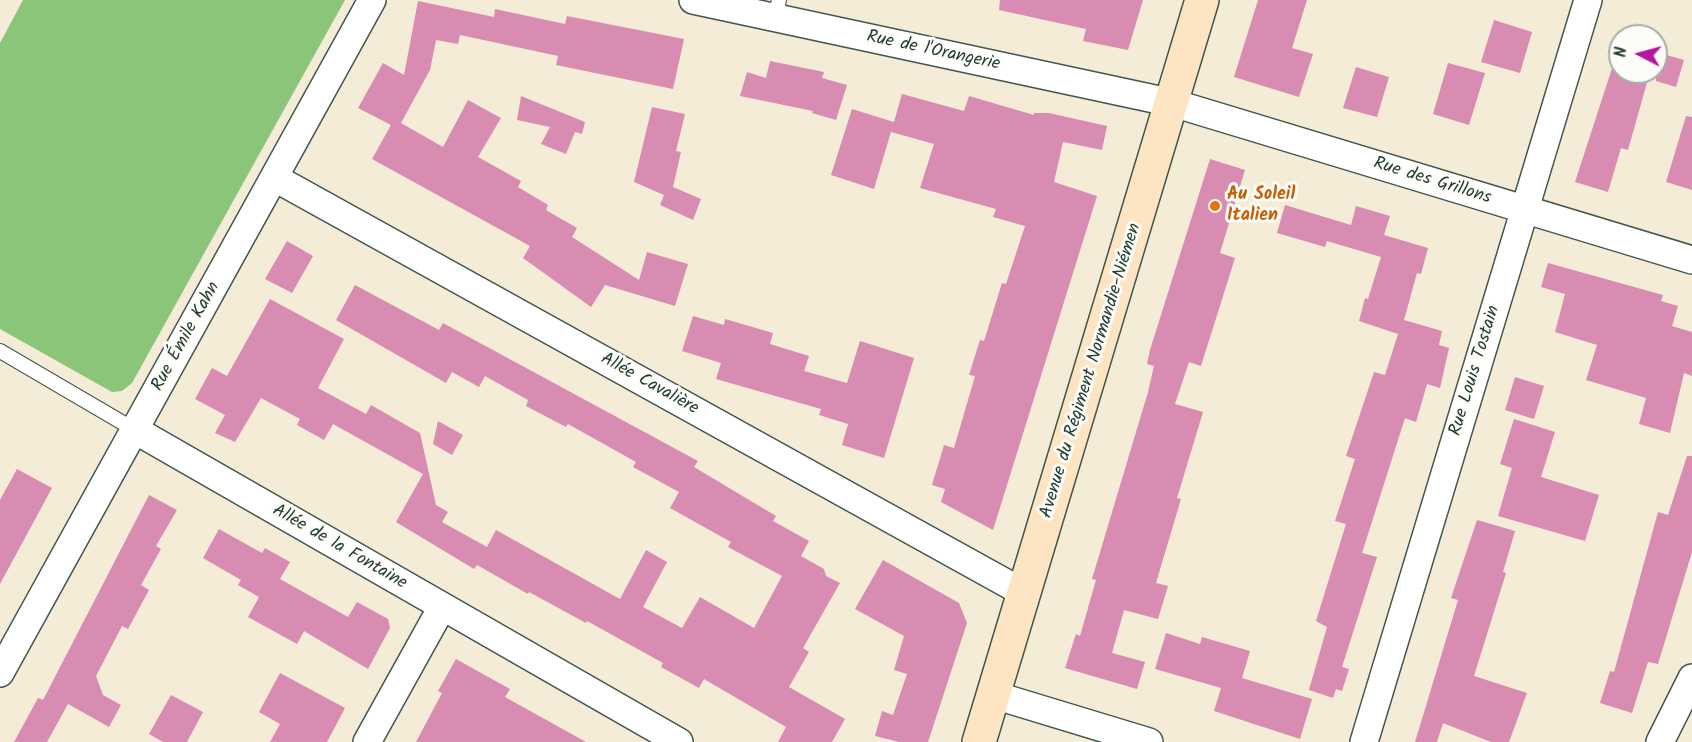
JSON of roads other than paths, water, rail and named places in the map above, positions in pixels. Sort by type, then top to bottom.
[{"type":"main road","name":"Avenue du Régiment Normandie-Niémen","points":[[979,742],[1173,103],[1202,0]]},
{"type":"street","name":"Rue Émile Kahn","points":[[0,673],[372,0]]},
{"type":"street","name":"Rue de l'Orangerie","points":[[693,0],[777,9],[1173,103]]},
{"type":"street","name":"Rue Louis Tostain","points":[[1364,742],[1588,0]]},
{"type":"street","name":"Rue des Grillons","points":[[1173,103],[1692,260]]},
{"type":"street","name":"Allée Cavalière","points":[[275,178],[1024,593]]},
{"type":"street","name":"Allée de la Fontaine","points":[[135,430],[678,742]]},
{"type":"street","points":[[367,742],[442,607]]},
{"type":"street","points":[[1660,742],[1692,678]]},
{"type":"street","points":[[994,695],[1149,742]]},
{"type":"lane","name":"Allée de la Fontaine","points":[[0,351],[135,430]]},
{"type":"place","name":"Au Soleil Italien","points":[[1215,206]]}]
